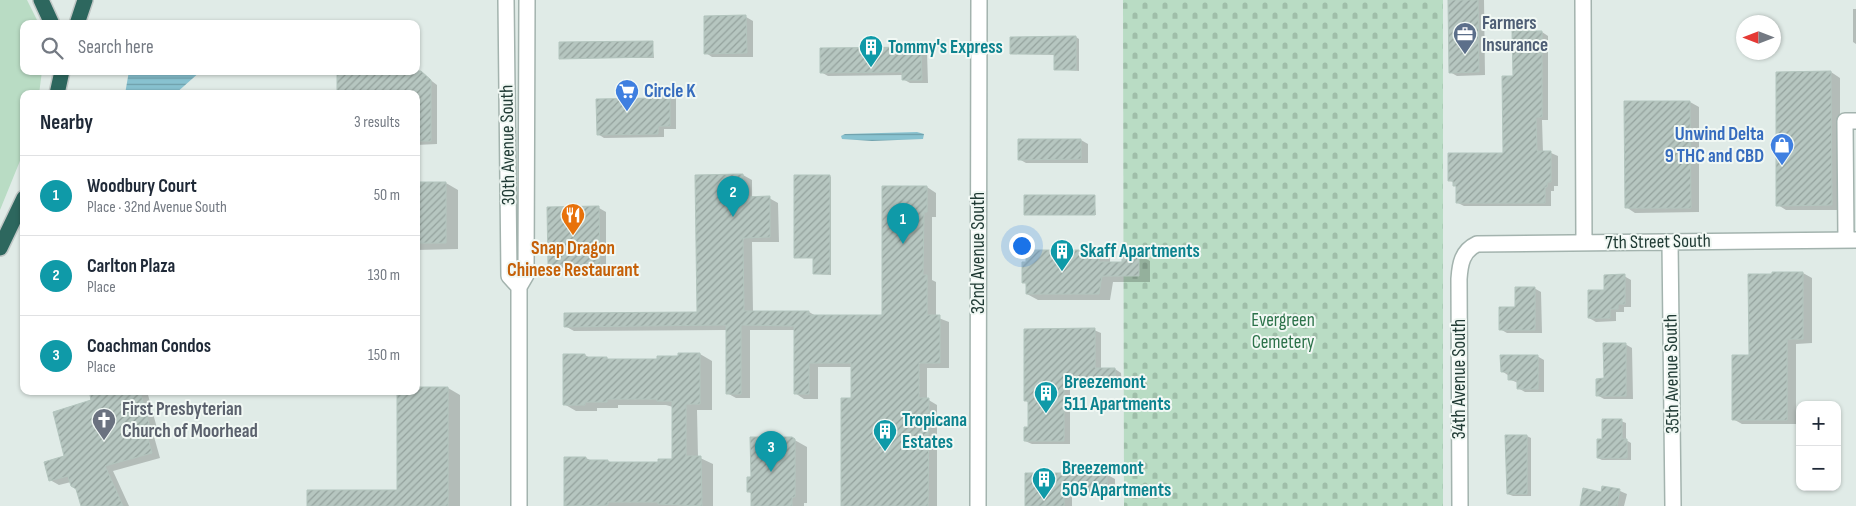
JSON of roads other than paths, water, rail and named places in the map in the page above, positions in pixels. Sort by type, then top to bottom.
[{"type":"highway","points":[[41,0],[50,20]]},
{"type":"highway","points":[[78,20],[85,0]]},
{"type":"highway","points":[[58,90],[61,75]]},
{"type":"highway","points":[[0,248],[20,206]]},
{"type":"street","name":"30th Avenue South","points":[[506,0],[509,276],[519,287]]},
{"type":"street","name":"30th Avenue South","points":[[519,506],[519,287],[526,275],[528,0]]},
{"type":"street","name":"32nd Avenue South","points":[[978,0],[978,506]]},
{"type":"street","points":[[1584,0],[1584,243]]},
{"type":"street","points":[[1851,240],[1845,121],[1856,121]]},
{"type":"street","points":[[508,149],[528,149]]},
{"type":"street","name":"7th Street South","points":[[1464,254],[1477,244],[1851,240]]},
{"type":"street","name":"35th Avenue South","points":[[1670,242],[1673,506]]},
{"type":"street","name":"34th Avenue South","points":[[1460,506],[1459,279],[1460,266],[1464,254]]},
{"type":"water","points":[[128,75],[196,75],[180,90],[126,90]]},
{"type":"water","points":[[917,132],[924,134],[923,139],[872,141],[842,139],[841,136],[845,134]]},
{"type":"place","name":"Farmers Insurance","points":[[1465,55]]},
{"type":"place","name":"Tommy's Express","points":[[871,68]]},
{"type":"place","name":"Circle K","points":[[627,112]]},
{"type":"place","name":"Unwind Delta 9 THC and CBD","points":[[1782,166]]},
{"type":"place","name":"Carlton Plaza","points":[[733,217]]},
{"type":"place","name":"Snap Dragon Chinese Restaurant","points":[[573,236]]},
{"type":"place","name":"Woodbury Court","points":[[903,244]]},
{"type":"place","name":"Skaff Apartments","points":[[1062,272]]},
{"type":"place","name":"Breezemont 511 Apartments","points":[[1046,414]]},
{"type":"place","name":"First Presbyterian Church of Moorhead","points":[[104,441]]},
{"type":"place","name":"Tropicana Estates","points":[[885,452]]},
{"type":"place","name":"Coachman Condos","points":[[771,472]]},
{"type":"place","name":"Breezemont 505 Apartments","points":[[1044,500]]},
{"type":"park label","name":"Evergreen Cemetery","points":[[1283,331]]}]
